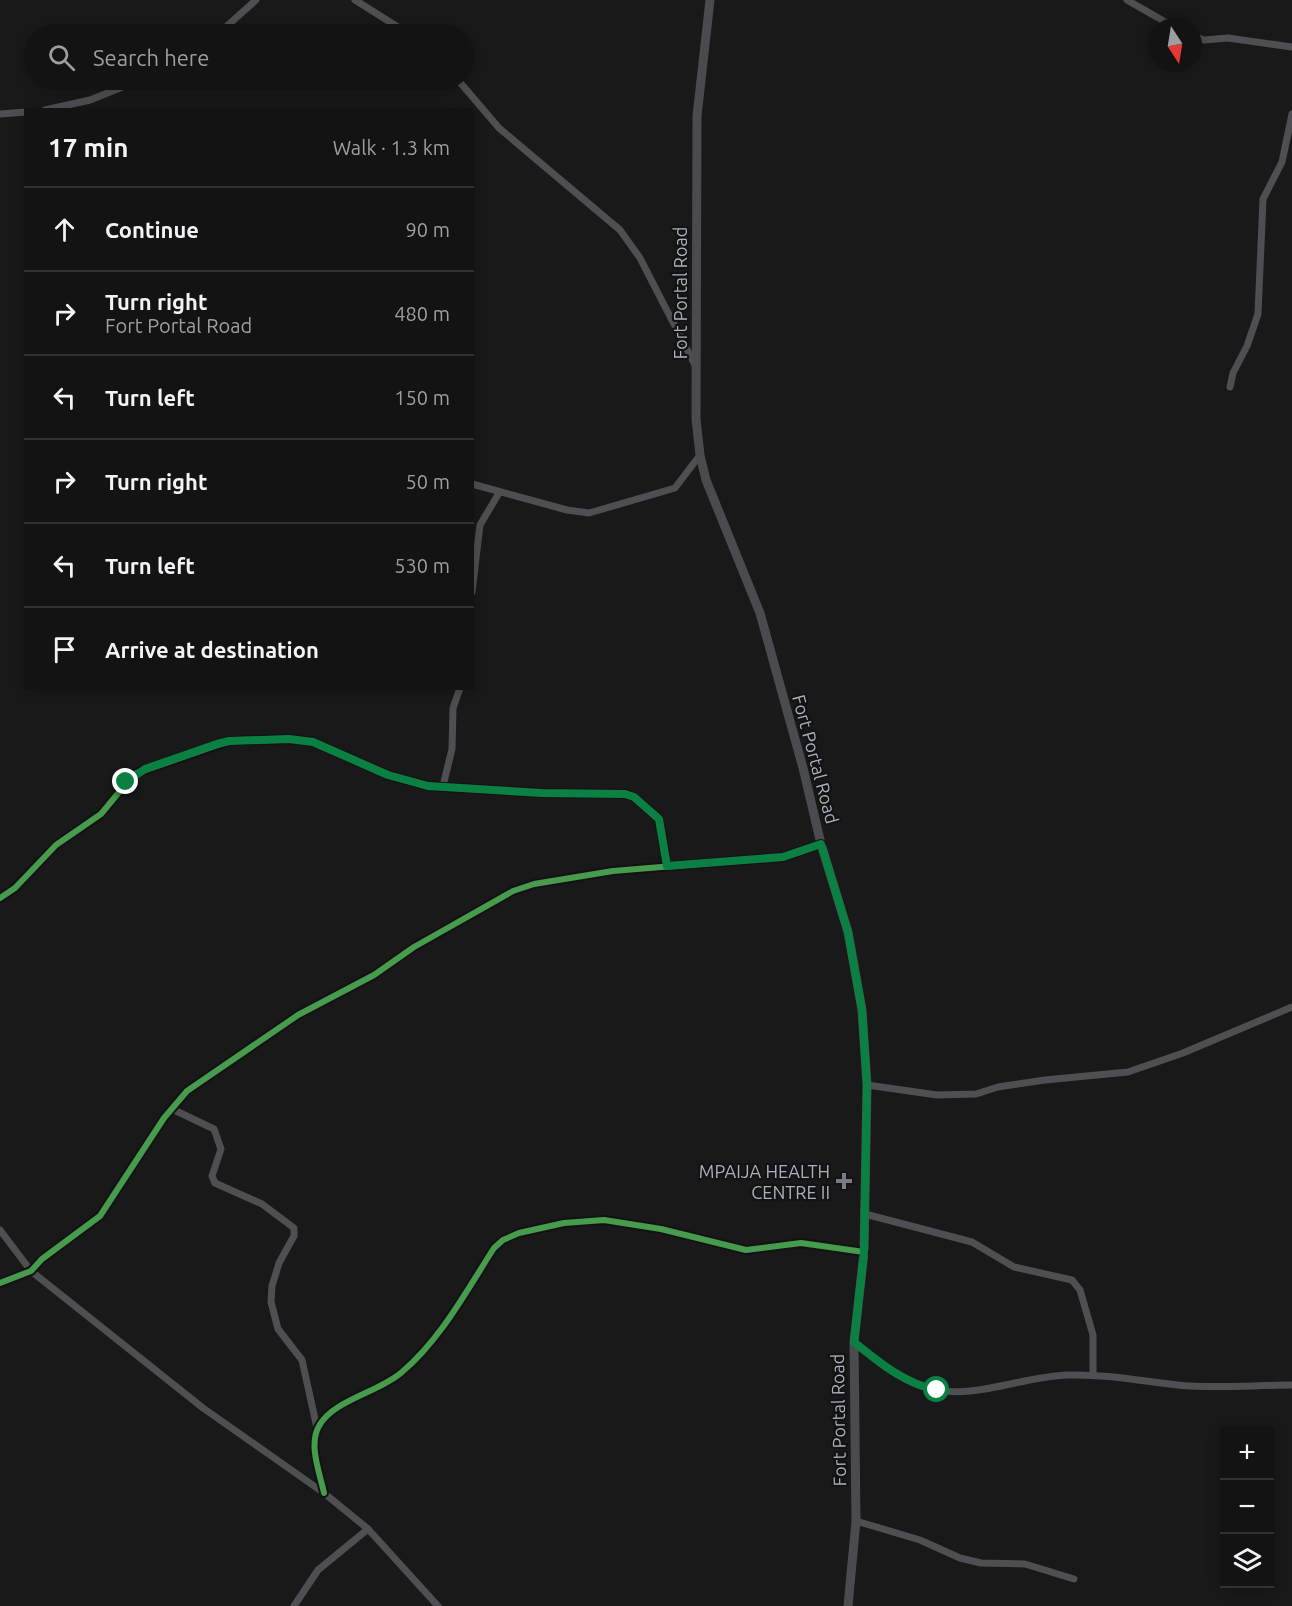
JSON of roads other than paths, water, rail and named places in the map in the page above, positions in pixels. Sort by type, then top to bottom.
[{"type":"main road","name":"Fort Portal Road","points":[[710,0],[697,116],[696,419],[700,455],[706,480],[760,613],[821,844],[848,932],[862,1010],[867,1085],[865,1214],[864,1252],[854,1342],[856,1521],[848,1606]]},
{"type":"street","points":[[229,24],[256,0]]},
{"type":"street","points":[[355,0],[393,24]]},
{"type":"street","points":[[1127,0],[1158,18]]},
{"type":"street","points":[[1202,39],[1228,38],[1292,47]]},
{"type":"street","points":[[66,108],[115,90]]},
{"type":"street","points":[[467,90],[499,128],[620,230],[640,258],[696,367]]},
{"type":"street","points":[[0,114],[24,112]]},
{"type":"street","points":[[1230,387],[1233,373],[1247,346],[1258,314],[1263,198],[1282,162],[1292,114]]},
{"type":"street","points":[[474,485],[567,510],[589,513],[675,488],[700,455]]},
{"type":"street","points":[[474,575],[480,525],[499,493]]},
{"type":"street","points":[[443,786],[452,749],[453,708],[459,690]]},
{"type":"street","points":[[0,898],[15,888],[56,845],[101,814],[134,774],[229,741],[289,739],[313,742],[388,775],[428,786],[542,793],[608,792],[634,797],[659,819],[667,866]]},
{"type":"street","points":[[0,1283],[31,1271],[42,1258],[100,1216],[172,1109],[188,1091],[298,1015],[374,975],[414,947],[513,891],[554,880],[667,866],[783,857],[821,844]]},
{"type":"street","points":[[867,1085],[937,1095],[976,1094],[999,1087],[1033,1082],[1128,1072],[1192,1049],[1292,1006]]},
{"type":"street","points":[[172,1109],[214,1129],[221,1149],[212,1176],[215,1183],[261,1204],[294,1228],[294,1236],[279,1263],[272,1286],[271,1302],[278,1329],[302,1360],[317,1428],[314,1445],[324,1493]]},
{"type":"street","points":[[865,1214],[972,1242],[1014,1267],[1072,1280],[1080,1290],[1094,1335],[1093,1375]]},
{"type":"street","points":[[317,1428],[334,1410],[401,1374],[426,1348],[494,1248],[503,1240],[519,1233],[564,1223],[604,1220],[661,1229],[746,1250],[801,1243],[864,1252]]},
{"type":"street","points":[[0,1230],[31,1271],[203,1408],[324,1493],[368,1528],[438,1606]]},
{"type":"street","points":[[854,1342],[882,1365],[911,1382],[937,1390],[969,1391],[1066,1375],[1093,1375],[1179,1385],[1292,1384]]},
{"type":"street","points":[[856,1521],[920,1540],[960,1558],[981,1563],[1025,1564],[1074,1579]]},
{"type":"street","points":[[294,1606],[318,1570],[368,1528]]},
{"type":"place","name":"MPAIJA HEALTH CENTRE II","points":[[844,1181]]}]
